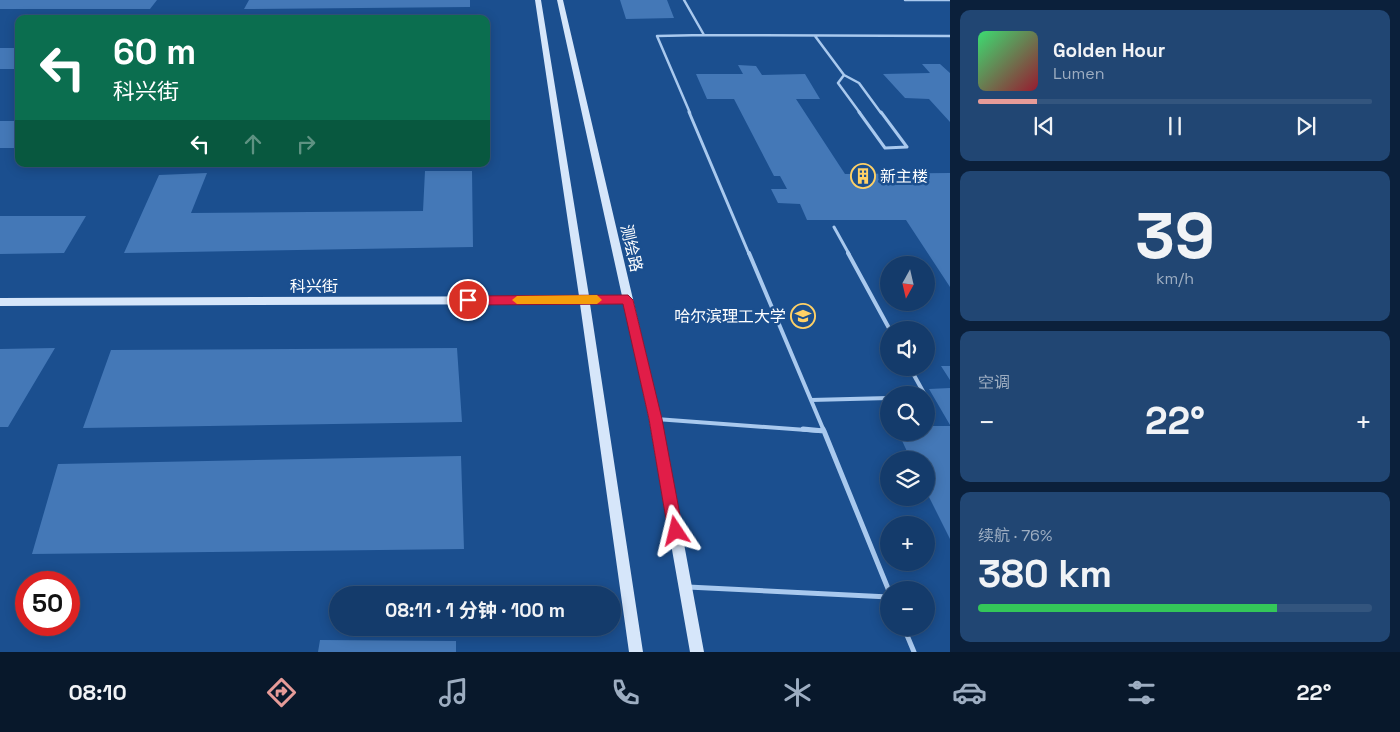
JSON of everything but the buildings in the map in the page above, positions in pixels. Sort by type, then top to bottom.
[{"type":"main road","points":[[538,0],[585,300],[636,652]]},
{"type":"main road","name":"测绘路","points":[[560,0],[655,419],[697,652]]},
{"type":"main road","name":"科兴街","points":[[0,302],[628,300]]},
{"type":"lane","points":[[684,0],[704,36]]},
{"type":"lane","points":[[905,0],[950,0]]},
{"type":"lane","points":[[885,581],[811,400],[656,36],[950,36]]},
{"type":"lane","points":[[815,36],[844,76],[859,82],[907,147],[885,148],[838,83],[844,76]]},
{"type":"lane","points":[[834,227],[885,321]]},
{"type":"lane","points":[[811,400],[880,398]]},
{"type":"lane","points":[[655,419],[824,431]]},
{"type":"lane","points":[[686,587],[880,597]]},
{"type":"lane","points":[[907,636],[914,652]]},
{"type":"slow traffic","points":[[517,300],[597,300]]},
{"type":"place","name":"新主楼","points":[[863,176]]},
{"type":"place","name":"哈尔滨理工大学","points":[[803,316]]},
{"type":"route","points":[[468,300],[628,300],[655,419],[676,531]]}]
